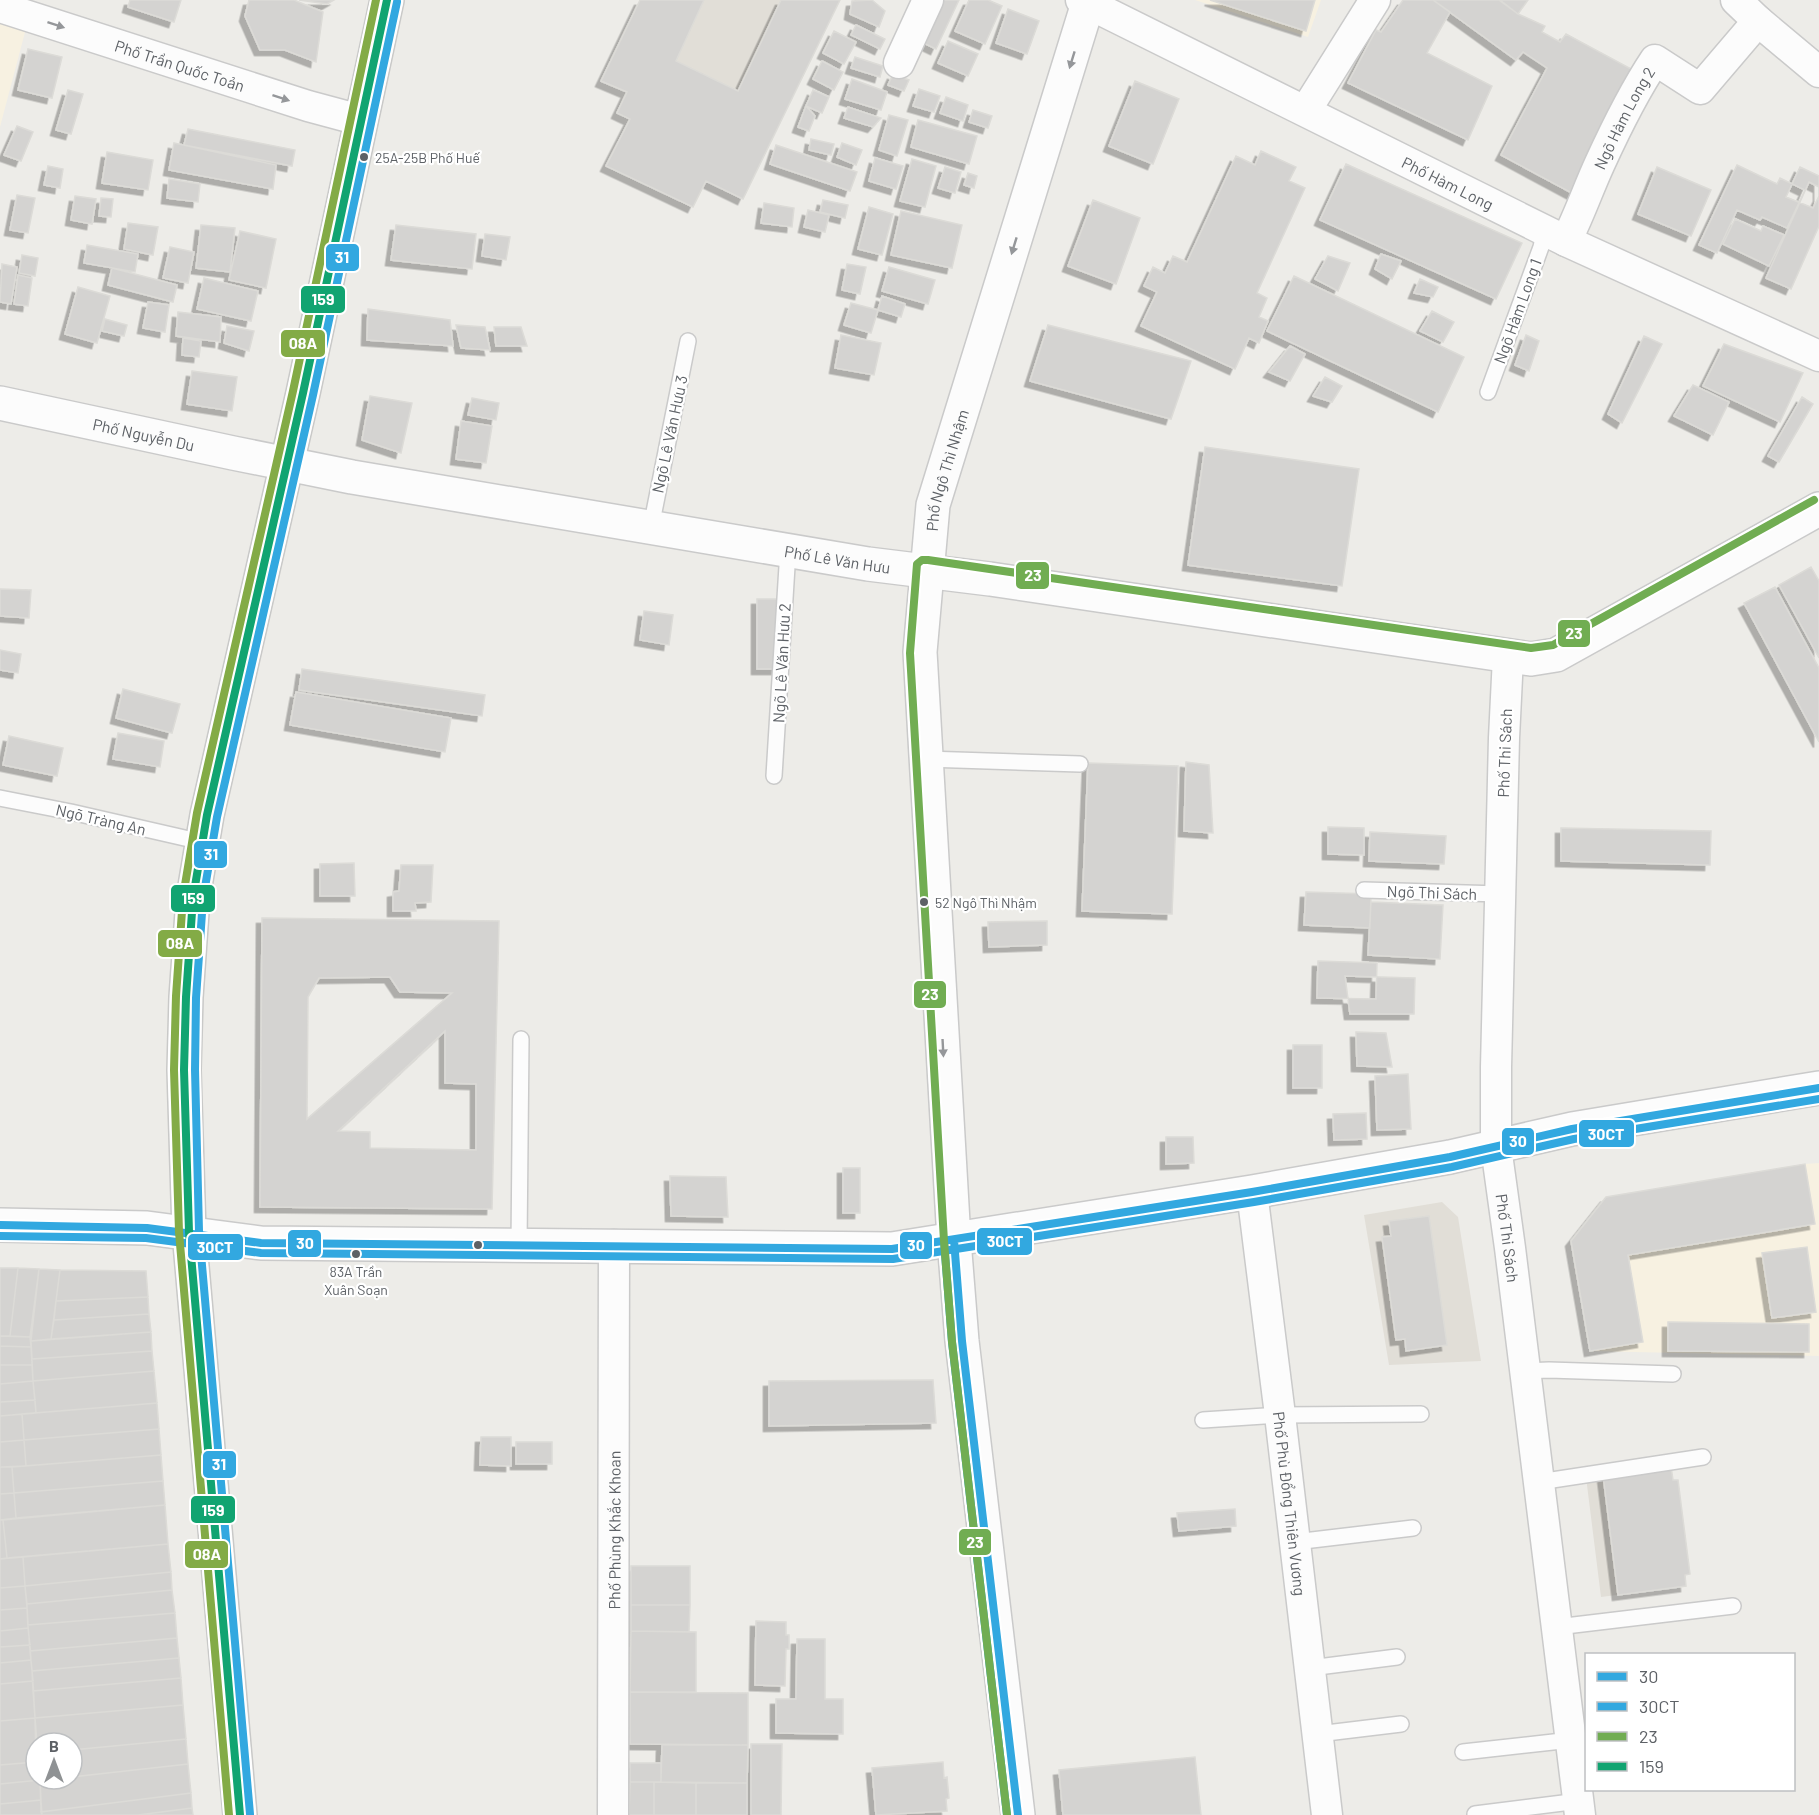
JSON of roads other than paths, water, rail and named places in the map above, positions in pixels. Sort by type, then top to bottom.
[{"type":"street","points":[[240,1815],[189,1232],[184,1070],[186,997],[193,898],[207,815],[287,463],[387,0]]},
{"type":"street","points":[[899,63],[928,0]]},
{"type":"street","points":[[1306,110],[1375,0]]},
{"type":"street","points":[[1736,0],[1819,72]]},
{"type":"street","name":"Phố Hàm Long","points":[[1086,1],[1555,236],[1819,356]]},
{"type":"street","name":"Phố Ngô Thì Nhậm","points":[[1018,1815],[962,1341],[954,1240],[920,652],[933,505],[1086,1]]},
{"type":"street","name":"Phố Trần Quốc Toản","points":[[0,7],[308,106],[360,120]]},
{"type":"street","name":"Ngõ Hàm Long 2","points":[[1555,236],[1576,222],[1599,165],[1636,89],[1655,60],[1700,89],[1758,21]]},
{"type":"street","name":"Phố Nguyễn Du","points":[[0,403],[287,463]]},
{"type":"street","name":"Phố Lê Văn Hưu","points":[[287,463],[352,477],[868,564],[926,570],[1531,659],[1556,655],[1819,509]]},
{"type":"street","name":"Phố Thi Sách","points":[[1508,657],[1495,1097],[1496,1147],[1580,1808]]},
{"type":"street","points":[[0,1225],[147,1228],[261,1243],[892,1249],[1252,1192],[1450,1157],[1572,1129],[1819,1088]]},
{"type":"street","name":"Phố Phù Đổng Thiên Vương","points":[[1252,1192],[1328,1815]]},
{"type":"street","name":"Phố Phùng Khắc Khoan","points":[[613,1815],[614,1245]]},
{"type":"lane","name":"Ngõ Hàm Long 1","points":[[1488,392],[1541,247],[1555,236]]},
{"type":"lane","name":"Ngõ Lê Văn Hưu 3","points":[[651,527],[688,341]]},
{"type":"lane","name":"Ngõ Lê Văn Hưu 2","points":[[774,776],[788,550]]},
{"type":"lane","points":[[926,759],[1080,764]]},
{"type":"lane","name":"Ngõ Tràng An","points":[[0,798],[202,842]]},
{"type":"lane","name":"Ngõ Thi Sách","points":[[1364,890],[1500,894]]},
{"type":"lane","points":[[519,1245],[521,1039]]},
{"type":"lane","points":[[1525,1371],[1673,1374]]},
{"type":"lane","points":[[1203,1420],[1280,1415],[1421,1414]]},
{"type":"lane","points":[[1539,1482],[1703,1456]]},
{"type":"lane","points":[[1295,1542],[1413,1528]]},
{"type":"lane","points":[[1557,1627],[1733,1606]]},
{"type":"lane","points":[[1310,1668],[1397,1657]]},
{"type":"lane","points":[[1318,1734],[1401,1724]]},
{"type":"lane","points":[[1463,1752],[1571,1740]]},
{"type":"lane","points":[[1475,1814],[1580,1808]]},
{"type":"place","name":"25A-25B Phố Huế","points":[[364,157]]},
{"type":"place","name":"52 Ngô Thì Nhậm","points":[[924,902]]},
{"type":"place","name":"83A Trần Xuân Soạn","points":[[356,1254]]}]
